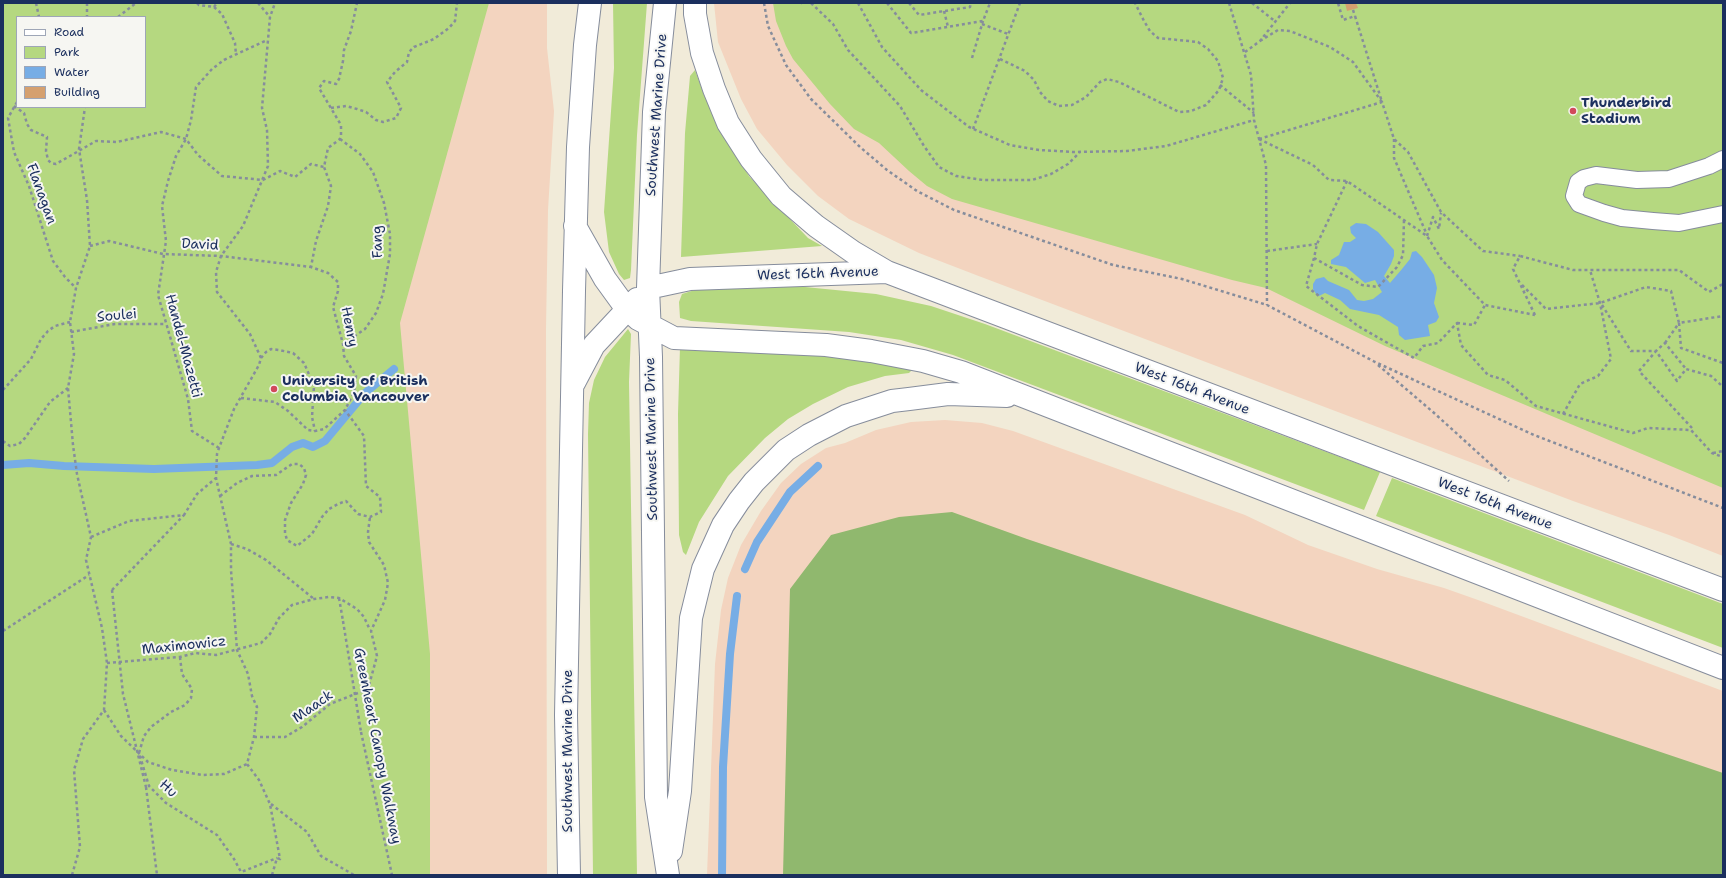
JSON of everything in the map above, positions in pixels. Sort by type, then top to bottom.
[{"type":"main road","name":"Southwest Marine Drive","points":[[569,875],[566,715],[575,226],[585,45],[590,3]]},
{"type":"main road","name":"Southwest Marine Drive","points":[[665,3],[654,112],[648,288],[650,326],[656,797],[668,874]]},
{"type":"main road","points":[[695,3],[695,14],[702,53],[714,89],[728,123],[751,159],[781,196],[816,226],[853,252],[887,272]]},
{"type":"main road","points":[[575,226],[605,279],[626,308],[638,319],[674,338],[826,345],[923,361],[961,372],[1723,668]]},
{"type":"main road","name":"West 16th Avenue","points":[[648,288],[690,279],[887,272],[1723,590]]},
{"type":"main road","points":[[572,385],[594,345],[626,308],[648,288]]},
{"type":"main road","points":[[668,874],[680,791],[691,618],[703,569],[723,525],[739,501],[754,482],[786,450],[808,435],[867,408],[892,401],[948,394],[1024,397]]},
{"type":"lane","points":[[1723,159],[1709,166],[1668,179],[1637,180],[1596,175],[1584,178],[1578,182],[1574,196],[1579,204],[1604,213],[1622,218],[1653,222],[1679,222],[1723,214]]},
{"type":"path","points":[[36,3],[39,16]]},
{"type":"path","points":[[86,3],[87,16]]},
{"type":"path","points":[[119,16],[136,3]]},
{"type":"path","points":[[197,3],[199,5],[214,7],[222,14],[235,44],[236,55]]},
{"type":"path","points":[[214,7],[217,3]]},
{"type":"path","points":[[258,3],[270,17]]},
{"type":"path","points":[[261,358],[250,334],[217,292],[216,272],[220,256],[243,226],[268,166],[267,130],[262,108],[270,17],[275,3]]},
{"type":"path","points":[[311,267],[316,241],[328,206],[332,186],[324,167],[328,148],[340,139],[341,126],[319,88],[324,81],[336,84],[343,62],[344,50],[351,31],[357,3]]},
{"type":"path","points":[[331,108],[346,106],[366,112],[376,120],[383,122],[396,118],[401,108],[387,82],[395,72],[403,67],[407,62],[409,52],[414,47],[434,40],[449,28],[455,21],[457,3]]},
{"type":"path","points":[[764,3],[768,26],[786,65],[811,99],[860,147],[887,170],[917,191],[954,210],[1113,265],[1182,279],[1267,305],[1375,362],[1534,434],[1723,508]]},
{"type":"path","points":[[811,3],[833,24],[848,50],[900,106],[924,146],[939,167],[956,176],[982,180],[1032,180],[1051,174],[1068,164],[1081,152]]},
{"type":"path","points":[[858,3],[882,47],[921,90],[973,129],[1010,145],[1039,150],[1081,152],[1127,151],[1166,146],[1254,120]]},
{"type":"path","points":[[886,3],[911,33],[982,22],[1008,34]]},
{"type":"path","points":[[889,6],[892,3]]},
{"type":"path","points":[[909,3],[919,15],[970,7],[971,3]]},
{"type":"path","points":[[972,58],[982,22],[990,3]]},
{"type":"path","points":[[973,129],[1020,3]]},
{"type":"path","points":[[1000,58],[1025,71],[1034,80],[1040,92],[1048,101],[1059,106],[1072,105],[1086,96],[1100,82],[1107,79],[1119,82],[1179,112],[1191,111],[1206,105],[1219,90],[1223,78],[1218,61],[1208,49],[1198,42],[1158,38],[1150,31],[1144,22],[1135,3]]},
{"type":"path","points":[[1228,3],[1245,52],[1251,75],[1254,120],[1266,165],[1267,305]]},
{"type":"path","points":[[1252,3],[1276,22]]},
{"type":"path","points":[[1260,41],[1290,3]]},
{"type":"path","points":[[1338,3],[1343,20],[1355,16]]},
{"type":"path","points":[[1352,10],[1394,139],[1394,158],[1427,236],[1442,260],[1485,305],[1535,315],[1513,269],[1520,256]]},
{"type":"path","points":[[944,11],[948,28]]},
{"type":"path","points":[[1245,52],[1278,30],[1290,31],[1330,47],[1353,62],[1382,102]]},
{"type":"path","name":"Handel-Mazetti","points":[[220,448],[192,431],[188,399],[178,359],[165,324],[158,295],[166,241],[162,206],[176,156],[186,139],[191,120],[196,88],[212,69],[224,60],[268,40]]},
{"type":"path","points":[[1220,85],[1254,113]]},
{"type":"path","points":[[1258,139],[1382,102]]},
{"type":"path","name":"Flanagan","points":[[16,103],[8,118],[14,152],[29,186],[53,261],[65,277],[76,288]]},
{"type":"path","points":[[17,108],[24,113],[27,124],[31,130],[47,137],[46,151],[48,160],[51,163],[56,164],[96,141],[117,142],[161,132],[186,139],[198,156],[222,176],[263,180],[280,171],[295,177],[311,164],[324,167]]},
{"type":"path","points":[[72,875],[80,847],[74,770],[83,739],[104,710],[107,663],[102,628],[86,560],[91,537],[77,474],[68,388],[74,354],[70,322],[76,288],[90,246],[87,200],[79,150],[85,108]]},
{"type":"path","name":"Fang","points":[[340,139],[360,154],[373,172],[384,203],[390,234],[390,254],[383,294],[376,313],[365,329],[343,344]]},
{"type":"path","points":[[1258,139],[1313,165],[1328,180],[1347,181],[1427,236]]},
{"type":"path","points":[[1394,139],[1408,152],[1441,212],[1483,251],[1520,256],[1573,270],[1679,270],[1708,292],[1723,284]]},
{"type":"path","points":[[1347,181],[1317,244],[1306,286],[1358,326],[1414,358],[1423,346],[1438,344],[1457,323]]},
{"type":"path","points":[[1427,236],[1433,217],[1439,229],[1441,212]]},
{"type":"path","points":[[1314,258],[1362,286],[1378,287],[1397,267],[1403,255],[1404,219]]},
{"type":"path","name":"David","points":[[90,246],[109,241],[163,254],[220,256],[311,267]]},
{"type":"path","points":[[1267,251],[1317,244]]},
{"type":"path","name":"Henry","points":[[311,267],[328,273],[338,282],[338,291],[333,307],[343,344],[344,356],[356,376],[354,392],[346,411],[324,429],[315,431]]},
{"type":"path","points":[[1563,414],[1580,384],[1598,376],[1611,359],[1600,303],[1590,270]]},
{"type":"path","points":[[1521,284],[1546,309],[1600,303],[1646,287],[1671,291],[1679,323],[1681,348],[1723,363]]},
{"type":"path","points":[[1600,303],[1631,351],[1656,351]]},
{"type":"path","points":[[1457,323],[1474,325],[1481,315],[1485,305]]},
{"type":"path","points":[[1692,428],[1639,371],[1656,351],[1665,344],[1679,323],[1723,316]]},
{"type":"path","points":[[3,390],[31,359],[41,339],[48,331],[55,326],[70,322]]},
{"type":"path","points":[[1457,323],[1461,346],[1488,375],[1504,380],[1536,406],[1633,433],[1648,428],[1691,430],[1712,453],[1723,457]]},
{"type":"path","name":"Soulei","points":[[71,332],[115,324],[165,324]]},
{"type":"path","points":[[1665,344],[1686,369],[1711,376],[1723,385]]},
{"type":"path","points":[[241,398],[276,402],[308,430],[315,431],[312,417],[314,386],[304,363],[293,353],[279,350],[271,350],[266,352],[261,358],[259,365],[234,409],[217,454],[216,476],[231,544],[231,570],[236,650],[248,674],[252,696],[257,706],[254,737],[247,764]]},
{"type":"path","points":[[1656,351],[1677,381],[1686,369]]},
{"type":"path","points":[[1375,362],[1513,484]]},
{"type":"path","points":[[3,441],[10,446],[19,444],[25,438],[50,402],[68,388]]},
{"type":"path","points":[[220,496],[237,483],[252,476],[276,475],[292,464],[299,464],[304,468],[306,475],[304,484],[291,503],[285,520],[287,540],[297,546],[312,534],[322,517],[329,509],[346,501],[358,514],[370,517],[381,512],[380,497],[366,486],[364,436],[346,411]]},
{"type":"path","points":[[1712,453],[1723,451]]},
{"type":"path","points":[[157,875],[146,787],[123,694],[112,590],[184,515],[197,494],[216,476]]},
{"type":"path","points":[[91,537],[129,521],[184,515]]},
{"type":"path","points":[[370,517],[368,532],[369,542],[384,565],[388,583],[385,600],[371,630]]},
{"type":"path","points":[[231,544],[247,549],[266,560],[314,599]]},
{"type":"path","points":[[3,631],[89,575]]},
{"type":"path","name":"Maximowicz","points":[[107,663],[180,657],[195,653],[216,655],[236,650],[261,642],[270,634],[279,618],[292,606],[314,599],[329,597],[339,598]]},
{"type":"path","points":[[339,598],[357,609],[364,617],[371,630]]},
{"type":"path","name":"Greenheart Canopy Walkway","points":[[339,598],[361,732],[392,875]]},
{"type":"path","name":"Maack","points":[[254,737],[284,737],[302,727],[330,704],[368,689],[377,656],[371,630]]},
{"type":"path","points":[[139,753],[144,736],[151,727],[171,712],[185,705],[191,698],[192,689],[182,674],[180,657]]},
{"type":"path","points":[[104,710],[121,736],[148,762],[172,770],[203,775],[224,774],[247,764]]},
{"type":"path","name":"Hu","points":[[139,753],[149,786],[166,803],[217,835],[234,859],[240,872]]},
{"type":"path","points":[[238,875],[240,872],[276,858],[280,859],[270,804],[259,780],[247,764]]},
{"type":"path","points":[[270,804],[307,832],[321,856],[354,875]]},
{"type":"path","points":[[272,875],[276,858]]},
{"type":"shaded area","name":"University of British Columbia Vancouver","points":[[3,3],[547,3],[547,48],[554,111],[548,210],[546,329],[547,875],[4,875]]},
{"type":"shaded area","points":[[714,3],[1723,3],[1723,556],[1573,501],[976,275],[919,253],[849,219],[818,196],[787,165],[757,129],[741,99],[718,42]]},
{"type":"shaded area","points":[[945,420],[982,423],[1013,431],[1245,515],[1308,545],[1377,569],[1444,588],[1723,691],[1723,875],[707,875],[715,664],[721,610],[728,578],[741,545],[761,511],[781,483],[801,464],[826,448],[845,443],[876,430],[911,422]]},
{"type":"green space","name":"University of British Columbia Vancouver","points":[[3,3],[489,3],[400,323],[430,654],[430,875],[3,875]]},
{"type":"green space","points":[[613,3],[647,3],[637,135],[631,270],[630,278],[624,280],[619,274],[609,252],[604,212],[614,68]]},
{"type":"green space","points":[[773,3],[1723,3],[1723,488],[1385,346],[1266,288],[1232,280],[952,199],[927,186],[879,143],[854,129],[830,104],[793,59],[776,21]]},
{"type":"green space","points":[[695,70],[704,95],[721,131],[749,176],[808,238],[822,246],[681,257],[685,133],[690,76]]},
{"type":"green space","points":[[747,285],[805,287],[876,294],[931,306],[985,324],[1380,472],[1364,510],[953,355],[901,340],[849,332],[691,321],[680,318],[679,302],[682,294],[701,288]]},
{"type":"green space","points":[[628,329],[631,334],[629,382],[637,875],[593,875],[588,434],[589,403],[594,380],[605,357]]},
{"type":"green space","points":[[680,347],[826,352],[913,369],[909,373],[885,376],[848,387],[813,404],[788,419],[765,438],[728,476],[699,522],[686,555],[683,552],[679,535],[678,414]]},
{"type":"green space","points":[[1392,478],[1723,604],[1723,648],[1376,516]]},
{"type":"green space","points":[[952,512],[1027,539],[1723,773],[1723,875],[783,875],[790,589],[831,535],[899,517]]},
{"type":"water","points":[[1356,223],[1366,224],[1378,232],[1394,250],[1394,256],[1391,264],[1384,276],[1390,283],[1410,259],[1412,252],[1416,251],[1434,275],[1437,288],[1434,303],[1439,317],[1436,322],[1428,325],[1430,336],[1405,340],[1399,335],[1398,327],[1379,315],[1350,309],[1340,300],[1325,293],[1319,296],[1316,294],[1313,289],[1313,284],[1316,279],[1324,277],[1328,281],[1349,290],[1357,300],[1364,301],[1373,299],[1382,292],[1375,280],[1365,283],[1346,267],[1331,264],[1331,260],[1339,255],[1344,242],[1350,242],[1356,238],[1351,233],[1350,227]]},
{"type":"building","points":[[1345,3],[1356,3],[1358,8],[1347,11]]},
{"type":"waterway","points":[[3,465],[29,463],[64,466],[154,469],[257,465],[272,463],[292,447],[303,443],[313,447],[325,441],[365,393],[394,369]]},
{"type":"waterway","points":[[745,569],[757,542],[790,492],[818,466]]},
{"type":"waterway","points":[[722,875],[723,767],[730,654],[737,596]]},
{"type":"place","name":"Thunderbird Stadium","points":[[1573,111]]},
{"type":"place","name":"University of British Columbia Vancouver","points":[[274,389]]}]
